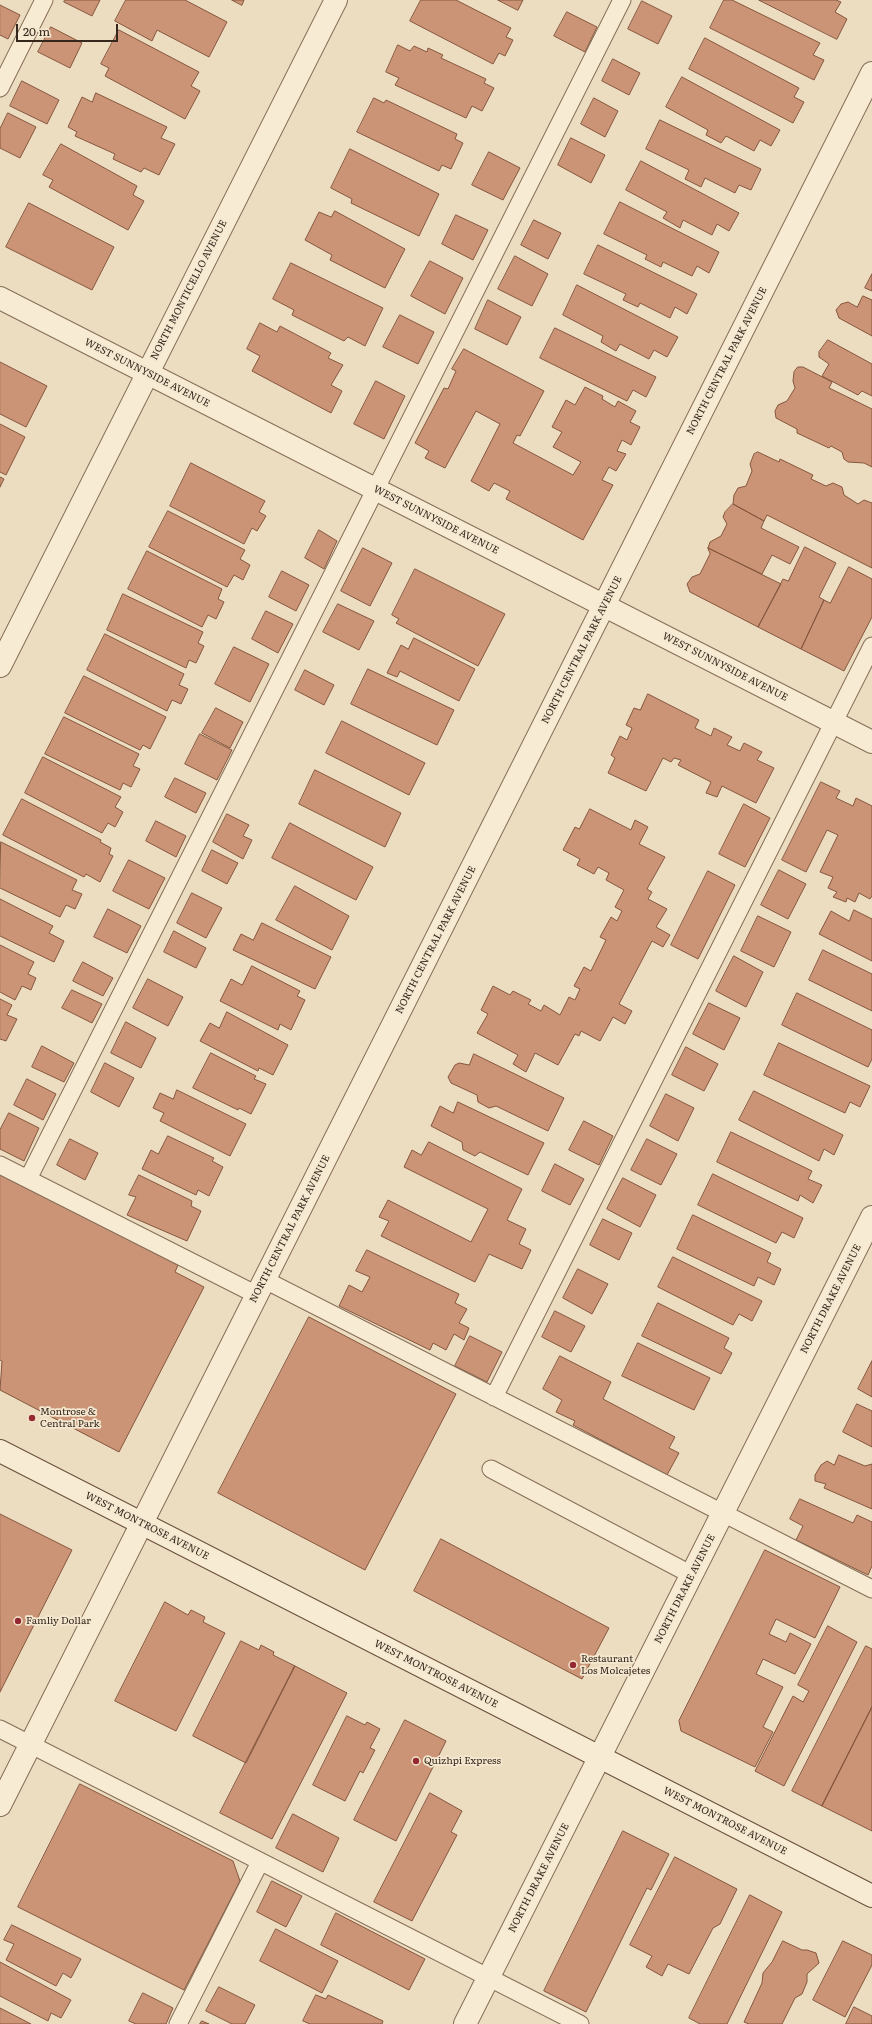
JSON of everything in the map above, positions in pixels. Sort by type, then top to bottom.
[{"type":"street","name":"NORTH MONTICELLO AVENUE","points":[[0,666],[336,0]]},
{"type":"street","name":"NORTH CENTRAL PARK AVENUE","points":[[0,1805],[872,74]]},
{"type":"street","name":"WEST SUNNYSIDE AVENUE","points":[[0,298],[872,742]]},
{"type":"street","name":"NORTH DRAKE AVENUE","points":[[465,2024],[872,1217]]},
{"type":"street","name":"WEST MONTROSE AVENUE","points":[[0,1451],[872,1896]]},
{"type":"lane","points":[[0,88],[44,0]]},
{"type":"lane","points":[[28,1179],[622,0]]},
{"type":"lane","points":[[494,1397],[872,646]]},
{"type":"lane","points":[[0,1165],[494,1397],[872,1589]]},
{"type":"lane","points":[[491,1469],[692,1575]]},
{"type":"lane","points":[[0,1729],[580,2024]]},
{"type":"lane","points":[[178,2024],[260,1862]]},
{"type":"building","points":[[65,0],[100,0],[92,16],[64,2]]},
{"type":"building","points":[[126,0],[185,0],[227,22],[209,57],[157,30],[152,41],[115,21]]},
{"type":"building","points":[[232,0],[244,0],[242,5]]},
{"type":"building","points":[[421,0],[456,0],[511,28],[506,37],[513,40],[505,56],[499,53],[493,64],[410,21]]},
{"type":"building","points":[[498,0],[523,0],[518,10]]},
{"type":"building","points":[[724,0],[732,0],[820,43],[813,55],[824,60],[814,80],[710,28]]},
{"type":"building","points":[[759,0],[836,0],[841,2],[835,12],[847,19],[837,39]]},
{"type":"building","points":[[642,1],[672,16],[658,44],[628,29]]},
{"type":"building","points":[[0,5],[20,15],[8,39],[0,35]]},
{"type":"building","points":[[567,12],[597,27],[585,52],[554,36]]},
{"type":"building","points":[[51,27],[82,43],[70,68],[38,52]]},
{"type":"building","points":[[119,30],[199,72],[191,86],[200,91],[185,119],[105,76],[109,68],[101,64]]},
{"type":"building","points":[[705,38],[799,88],[794,97],[804,102],[793,123],[689,69]]},
{"type":"building","points":[[398,45],[410,51],[414,46],[427,52],[428,48],[443,55],[441,58],[486,79],[484,83],[494,88],[482,111],[472,106],[466,118],[395,85],[399,78],[386,72]]},
{"type":"building","points":[[613,59],[640,73],[629,95],[602,81]]},
{"type":"building","points":[[682,77],[780,130],[771,146],[760,140],[754,151],[726,136],[721,143],[706,135],[708,130],[666,107]]},
{"type":"building","points":[[22,81],[59,100],[47,124],[10,106]]},
{"type":"building","points":[[96,93],[167,127],[161,138],[175,144],[159,175],[144,168],[141,172],[113,159],[115,154],[75,136],[77,132],[68,127],[82,97],[92,102]]},
{"type":"building","points":[[374,98],[384,103],[386,100],[457,134],[455,139],[463,143],[451,169],[442,165],[439,171],[357,132]]},
{"type":"building","points":[[594,98],[618,111],[605,137],[581,124]]},
{"type":"building","points":[[8,113],[36,127],[20,158],[0,148],[0,129]]},
{"type":"building","points":[[660,120],[761,169],[751,190],[739,185],[735,193],[705,178],[701,187],[685,179],[689,170],[646,149]]},
{"type":"building","points":[[571,138],[605,155],[591,183],[558,165]]},
{"type":"building","points":[[61,144],[137,186],[133,195],[144,201],[128,230],[49,187],[53,180],[43,175]]},
{"type":"building","points":[[350,149],[439,194],[419,236],[351,203],[352,199],[331,188]]},
{"type":"building","points":[[489,152],[520,168],[503,200],[472,185]]},
{"type":"building","points":[[641,161],[739,213],[729,231],[717,224],[712,235],[683,220],[680,228],[663,218],[667,212],[626,190]]},
{"type":"building","points":[[620,202],[719,252],[709,273],[697,266],[692,276],[663,262],[661,267],[645,259],[647,255],[604,234]]},
{"type":"building","points":[[29,203],[114,247],[92,290],[6,247]]},
{"type":"building","points":[[335,211],[405,249],[385,288],[330,260],[332,255],[305,240],[319,212],[331,217]]},
{"type":"building","points":[[456,215],[488,230],[473,260],[442,244]]},
{"type":"building","points":[[534,220],[561,233],[548,259],[521,245]]},
{"type":"building","points":[[598,245],[697,294],[687,314],[675,307],[670,318],[640,303],[638,307],[623,300],[626,294],[584,274]]},
{"type":"building","points":[[515,256],[548,274],[532,306],[498,289]]},
{"type":"building","points":[[430,261],[463,278],[445,314],[411,296]]},
{"type":"building","points":[[291,263],[383,308],[365,346],[348,337],[344,341],[292,315],[294,310],[273,299]]},
{"type":"building","points":[[872,274],[872,291],[865,288]]},
{"type":"building","points":[[577,285],[678,337],[667,357],[654,350],[649,359],[620,344],[616,351],[601,342],[603,336],[563,315]]},
{"type":"building","points":[[863,296],[872,300],[872,336],[839,318],[836,310],[841,304],[848,302],[857,307]]},
{"type":"building","points":[[488,300],[521,317],[507,345],[475,329]]},
{"type":"building","points":[[400,315],[434,332],[418,364],[383,347]]},
{"type":"building","points":[[260,323],[277,332],[280,326],[331,353],[328,358],[343,365],[331,385],[342,391],[331,413],[252,371],[260,356],[247,349]]},
{"type":"building","points":[[555,328],[656,377],[646,397],[633,390],[627,401],[540,358]]},
{"type":"building","points":[[828,340],[872,364],[872,396],[862,391],[858,395],[822,376],[829,364],[819,357],[819,352]]},
{"type":"building","points":[[464,349],[544,391],[520,436],[517,435],[513,443],[573,475],[581,462],[553,447],[562,432],[552,427],[566,400],[575,405],[585,387],[603,396],[602,399],[615,407],[618,401],[636,411],[630,422],[640,427],[631,445],[622,440],[617,451],[626,454],[616,471],[609,467],[602,480],[613,485],[583,540],[506,499],[510,491],[494,483],[489,491],[471,481],[500,424],[476,411],[445,468],[425,458],[429,451],[415,443],[444,388],[448,389],[456,371],[452,369]]},
{"type":"building","points":[[0,362],[47,386],[26,427],[0,414]]},
{"type":"building","points":[[798,367],[803,367],[832,382],[829,388],[872,409],[872,467],[864,463],[848,462],[844,459],[842,452],[831,446],[829,448],[797,433],[797,429],[776,418],[775,411],[778,405],[787,401],[795,388],[793,381],[794,372]]},
{"type":"building","points":[[376,381],[405,396],[384,439],[354,424]]},
{"type":"building","points":[[0,424],[25,437],[6,475],[0,472]]},
{"type":"building","points":[[758,452],[779,462],[780,459],[813,475],[811,479],[826,486],[833,483],[842,487],[844,495],[858,504],[864,500],[872,503],[872,568],[767,515],[764,521],[733,504],[734,495],[738,488],[746,486],[752,471],[750,464],[754,454]]},
{"type":"building","points":[[191,463],[265,501],[259,512],[266,516],[257,531],[252,528],[244,544],[170,506]]},
{"type":"building","points":[[0,477],[4,479],[0,487]]},
{"type":"building","points":[[733,504],[764,521],[761,528],[799,547],[790,564],[772,555],[762,574],[708,548],[710,542],[721,536],[727,524],[723,517],[725,512]]},
{"type":"building","points":[[168,511],[245,550],[240,559],[250,565],[243,580],[234,575],[227,587],[149,547]]},
{"type":"building","points":[[319,530],[337,541],[324,569],[305,558]]},
{"type":"building","points":[[805,547],[836,563],[819,597],[824,600],[801,649],[758,627],[783,579],[788,581]]},
{"type":"building","points":[[363,548],[392,563],[370,606],[341,591]]},
{"type":"building","points":[[708,548],[781,584],[758,627],[690,592],[687,584],[692,577],[700,574],[710,554]]},
{"type":"building","points":[[147,551],[222,589],[218,599],[224,602],[216,619],[208,615],[202,627],[128,589]]},
{"type":"building","points":[[849,567],[872,579],[872,617],[844,671],[801,649],[824,600],[830,603]]},
{"type":"building","points":[[415,569],[505,614],[478,666],[396,623],[399,619],[392,615]]},
{"type":"building","points":[[282,571],[309,585],[296,611],[269,597]]},
{"type":"building","points":[[123,594],[203,632],[198,643],[204,646],[196,663],[189,660],[186,668],[107,630]]},
{"type":"building","points":[[338,604],[374,621],[359,650],[323,632]]},
{"type":"building","points":[[266,611],[293,624],[278,653],[252,639]]},
{"type":"building","points":[[105,634],[184,674],[179,685],[188,689],[181,704],[172,700],[167,711],[87,670]]},
{"type":"building","points":[[414,638],[475,669],[459,701],[400,671],[397,677],[387,673],[401,645],[408,649]]},
{"type":"building","points":[[234,647],[269,664],[250,702],[215,684]]},
{"type":"building","points":[[368,669],[454,710],[437,745],[351,704]]},
{"type":"building","points":[[305,670],[334,685],[324,705],[295,690]]},
{"type":"building","points":[[84,676],[166,717],[150,749],[143,745],[140,750],[65,713]]},
{"type":"building","points":[[648,694],[699,720],[695,728],[711,736],[714,728],[732,737],[727,745],[740,751],[744,743],[762,752],[757,760],[774,768],[756,803],[722,786],[717,797],[706,793],[711,782],[678,765],[681,760],[674,758],[671,762],[663,758],[646,791],[608,773],[615,758],[611,755],[620,736],[627,740],[632,728],[626,725],[634,708],[640,710]]},
{"type":"building","points":[[216,708],[243,722],[230,748],[202,733]]},
{"type":"building","points":[[64,717],[139,754],[133,766],[140,769],[131,787],[123,783],[120,790],[45,754]]},
{"type":"building","points":[[342,721],[425,763],[409,795],[326,753]]},
{"type":"building","points":[[200,734],[232,750],[217,780],[185,764]]},
{"type":"building","points":[[43,757],[121,797],[115,807],[123,812],[115,827],[108,823],[102,833],[25,793]]},
{"type":"building","points":[[315,770],[401,813],[385,847],[299,804]]},
{"type":"building","points":[[175,778],[206,793],[196,813],[165,797]]},
{"type":"building","points":[[821,782],[840,791],[836,798],[853,806],[856,798],[872,806],[872,896],[870,899],[859,893],[855,902],[847,898],[846,902],[833,897],[837,892],[828,888],[833,877],[820,872],[838,835],[827,830],[806,872],[782,860]]},
{"type":"building","points":[[22,799],[101,840],[100,842],[111,848],[109,854],[113,856],[100,882],[86,874],[84,877],[3,835]]},
{"type":"building","points":[[744,804],[770,818],[745,867],[719,854]]},
{"type":"building","points":[[590,809],[631,830],[635,820],[648,827],[639,844],[665,857],[647,889],[652,892],[648,899],[667,909],[656,927],[670,935],[663,947],[652,941],[619,1004],[632,1011],[625,1024],[613,1017],[600,1041],[581,1031],[579,1036],[575,1034],[558,1065],[535,1053],[526,1072],[513,1064],[518,1055],[477,1033],[488,1014],[481,1010],[493,986],[510,995],[513,991],[531,1000],[528,1004],[541,1011],[544,1005],[560,1015],[569,997],[575,1000],[580,989],[574,986],[584,967],[591,971],[606,940],[600,937],[611,917],[617,921],[622,911],[615,907],[624,890],[606,880],[609,873],[598,867],[594,874],[577,865],[580,859],[563,850],[575,827],[579,829]]},
{"type":"building","points":[[227,814],[249,825],[243,836],[252,840],[243,859],[213,842]]},
{"type":"building","points":[[156,821],[186,836],[176,857],[146,841]]},
{"type":"building","points":[[290,823],[373,867],[356,900],[272,858]]},
{"type":"building","points":[[1,842],[77,880],[72,890],[82,894],[75,909],[66,905],[60,917],[0,888]]},
{"type":"building","points":[[212,850],[238,863],[227,884],[202,871]]},
{"type":"building","points":[[129,860],[165,878],[149,909],[113,891]]},
{"type":"building","points":[[779,870],[806,884],[788,919],[761,905]]},
{"type":"building","points":[[708,871],[735,885],[698,959],[671,945]]},
{"type":"building","points":[[295,886],[349,916],[332,950],[276,920]]},
{"type":"building","points":[[192,893],[222,908],[206,938],[177,923]]},
{"type":"building","points":[[0,899],[53,926],[49,933],[64,941],[54,962],[0,936]]},
{"type":"building","points":[[108,909],[141,926],[127,953],[94,937]]},
{"type":"building","points":[[854,910],[872,919],[872,961],[819,934],[831,911],[849,921]]},
{"type":"building","points":[[758,916],[791,932],[774,967],[741,951]]},
{"type":"building","points":[[262,923],[331,957],[315,989],[233,950],[241,934],[253,940]]},
{"type":"building","points":[[174,931],[206,948],[196,968],[164,952]]},
{"type":"building","points":[[0,945],[34,962],[28,974],[36,978],[31,990],[22,986],[15,1000],[0,992]]},
{"type":"building","points":[[823,950],[872,974],[872,1011],[809,980]]},
{"type":"building","points":[[734,956],[763,972],[746,1007],[716,991]]},
{"type":"building","points":[[83,962],[113,978],[103,996],[73,981]]},
{"type":"building","points":[[252,966],[300,991],[297,996],[305,1000],[291,1030],[280,1024],[278,1030],[220,1001],[231,979],[242,985]]},
{"type":"building","points":[[148,979],[183,997],[168,1026],[133,1008]]},
{"type":"building","points":[[72,990],[102,1004],[92,1023],[62,1008]]},
{"type":"building","points":[[797,993],[872,1030],[872,1059],[868,1067],[782,1025]]},
{"type":"building","points":[[0,999],[12,1005],[7,1015],[17,1019],[6,1041],[0,1039]]},
{"type":"building","points":[[709,1003],[740,1018],[724,1050],[693,1034]]},
{"type":"building","points":[[227,1012],[288,1045],[273,1075],[259,1068],[258,1071],[200,1041],[210,1023],[219,1028]]},
{"type":"building","points":[[126,1022],[156,1038],[141,1068],[111,1053]]},
{"type":"building","points":[[779,1043],[870,1086],[860,1107],[850,1102],[845,1113],[764,1075]]},
{"type":"building","points":[[42,1046],[74,1063],[64,1082],[32,1067]]},
{"type":"building","points":[[686,1047],[718,1064],[704,1091],[672,1075]]},
{"type":"building","points":[[211,1053],[256,1076],[254,1079],[266,1084],[251,1114],[239,1108],[238,1110],[193,1088]]},
{"type":"building","points":[[474,1054],[564,1098],[548,1131],[496,1106],[489,1108],[478,1102],[477,1095],[451,1083],[448,1077],[455,1065],[459,1063],[469,1065]]},
{"type":"building","points":[[105,1063],[134,1078],[119,1107],[91,1092]]},
{"type":"building","points":[[27,1079],[56,1094],[43,1120],[14,1105]]},
{"type":"building","points":[[177,1090],[246,1124],[230,1156],[160,1121],[164,1113],[153,1108],[160,1093],[173,1099]]},
{"type":"building","points":[[754,1091],[843,1135],[834,1155],[824,1149],[819,1161],[739,1120]]},
{"type":"building","points":[[666,1094],[694,1108],[678,1141],[650,1126]]},
{"type":"building","points":[[458,1102],[544,1143],[528,1175],[480,1152],[475,1156],[463,1150],[462,1142],[431,1126],[440,1106],[453,1113]]},
{"type":"building","points":[[9,1113],[39,1128],[24,1161],[0,1149],[0,1130]]},
{"type":"building","points":[[584,1121],[613,1136],[599,1165],[569,1150]]},
{"type":"building","points":[[731,1132],[812,1171],[808,1179],[822,1185],[813,1203],[800,1195],[798,1201],[717,1162]]},
{"type":"building","points":[[168,1136],[214,1158],[212,1161],[223,1167],[209,1196],[198,1190],[196,1195],[142,1169],[151,1150],[158,1154]]},
{"type":"building","points":[[70,1139],[98,1153],[85,1180],[57,1165]]},
{"type":"building","points":[[647,1139],[677,1154],[661,1185],[631,1170]]},
{"type":"building","points":[[429,1142],[522,1189],[507,1220],[526,1229],[519,1244],[531,1250],[522,1269],[489,1254],[475,1282],[381,1236],[389,1221],[379,1217],[388,1200],[471,1242],[488,1209],[404,1167],[412,1150],[421,1155]]},
{"type":"building","points":[[555,1164],[584,1179],[570,1205],[542,1191]]},
{"type":"building","points":[[0,1173],[178,1265],[175,1272],[204,1287],[119,1452],[0,1390],[2,1361],[0,1360]]},
{"type":"building","points":[[713,1174],[803,1218],[794,1238],[782,1232],[776,1243],[698,1205]]},
{"type":"building","points":[[139,1175],[192,1201],[191,1206],[201,1211],[187,1241],[127,1215],[136,1197],[129,1195]]},
{"type":"building","points":[[623,1178],[656,1195],[640,1227],[607,1209]]},
{"type":"building","points":[[693,1215],[771,1253],[767,1262],[781,1269],[774,1285],[758,1277],[754,1286],[677,1249]]},
{"type":"building","points":[[603,1219],[632,1233],[619,1260],[590,1245]]},
{"type":"building","points":[[367,1250],[459,1294],[455,1303],[467,1309],[459,1323],[469,1328],[464,1340],[454,1334],[446,1350],[433,1343],[430,1350],[339,1306],[349,1285],[362,1292],[370,1277],[356,1271]]},
{"type":"building","points":[[673,1257],[762,1301],[752,1321],[739,1314],[733,1325],[658,1287]]},
{"type":"building","points":[[578,1269],[608,1284],[592,1314],[563,1298]]},
{"type":"building","points":[[658,1303],[729,1338],[724,1348],[732,1353],[721,1374],[642,1336]]},
{"type":"building","points":[[555,1311],[585,1326],[571,1352],[542,1337]]},
{"type":"building","points":[[309,1317],[456,1394],[365,1570],[218,1493]]},
{"type":"building","points":[[470,1336],[502,1352],[487,1382],[455,1366]]},
{"type":"building","points":[[638,1343],[710,1378],[694,1410],[622,1376]]},
{"type":"building","points":[[560,1356],[611,1382],[603,1399],[675,1437],[669,1448],[679,1453],[667,1475],[573,1425],[575,1421],[556,1412],[562,1400],[543,1389]]},
{"type":"building","points":[[872,1361],[872,1397],[858,1389]]},
{"type":"building","points":[[857,1404],[872,1411],[872,1447],[843,1432]]},
{"type":"building","points":[[839,1455],[865,1466],[872,1464],[872,1509],[824,1488],[826,1484],[815,1481],[815,1475],[821,1465],[827,1461],[834,1465]]},
{"type":"building","points":[[800,1499],[853,1523],[857,1515],[872,1522],[872,1566],[868,1575],[796,1540],[803,1526],[790,1519]]},
{"type":"building","name":"Famliy Dollar","points":[[0,1514],[72,1550],[0,1692]]},
{"type":"building","points":[[441,1539],[609,1628],[582,1679],[414,1591]]},
{"type":"building","points":[[765,1550],[840,1587],[815,1638],[776,1619],[769,1634],[786,1642],[790,1633],[811,1644],[795,1674],[763,1659],[756,1674],[783,1687],[763,1727],[773,1732],[755,1767],[681,1731],[679,1721]]},
{"type":"building","points":[[165,1602],[188,1615],[191,1610],[205,1617],[203,1622],[225,1633],[176,1731],[115,1701]]},
{"type":"building","points":[[828,1626],[857,1642],[784,1786],[755,1771],[793,1696],[803,1702],[809,1691],[798,1685]]},
{"type":"building","points":[[241,1641],[259,1650],[261,1645],[274,1652],[273,1655],[295,1666],[246,1763],[193,1736]]},
{"type":"building","points":[[866,1646],[872,1649],[872,1707],[822,1806],[792,1791]]},
{"type":"building","points":[[295,1666],[347,1693],[272,1839],[220,1813]]},
{"type":"building","points":[[872,1707],[872,1831],[822,1806]]},
{"type":"building","points":[[347,1716],[365,1725],[367,1722],[380,1729],[370,1748],[375,1750],[363,1773],[360,1771],[345,1801],[313,1785]]},
{"type":"building","points":[[405,1720],[446,1741],[396,1841],[354,1820]]},
{"type":"building","points":[[80,1784],[233,1861],[240,1881],[184,1990],[18,1907]]},
{"type":"building","points":[[430,1793],[462,1811],[451,1832],[457,1835],[412,1921],[374,1902]]},
{"type":"building","points":[[293,1814],[339,1838],[323,1872],[276,1848]]},
{"type":"building","points":[[623,1831],[669,1854],[651,1890],[647,1888],[586,2012],[544,1991]]},
{"type":"building","points":[[675,1857],[737,1889],[720,1924],[713,1928],[689,1974],[668,1964],[662,1976],[646,1967],[652,1956],[630,1945]]},
{"type":"building","points":[[272,1881],[302,1896],[286,1927],[257,1912]]},
{"type":"building","points":[[750,1895],[782,1912],[727,2024],[700,2024],[689,2018]]},
{"type":"building","points":[[336,1913],[425,1959],[409,1990],[321,1945]]},
{"type":"building","points":[[12,1925],[81,1959],[71,1978],[63,1973],[56,1986],[6,1960],[14,1944],[4,1940]]},
{"type":"building","points":[[276,1929],[338,1961],[322,1993],[260,1961]]},
{"type":"building","points":[[783,1941],[802,1950],[816,1953],[819,1963],[807,1974],[807,1982],[802,1994],[795,1998],[782,2024],[749,2024],[744,2022],[762,1983],[763,1973],[772,1962]]},
{"type":"building","points":[[843,1941],[872,1955],[872,1965],[845,2017],[813,2000]]},
{"type":"building","points":[[0,1962],[71,2000],[61,2018],[51,2013],[48,2021],[0,1996]]},
{"type":"building","points":[[219,1987],[255,2005],[245,2024],[232,2024],[206,2011]]},
{"type":"building","points":[[143,1993],[173,2008],[166,2024],[136,2024],[129,2021]]},
{"type":"building","points":[[316,1995],[326,1999],[328,1995],[383,2021],[382,2024],[310,2024],[303,2021]]},
{"type":"building","points":[[854,2007],[872,2016],[872,2024],[846,2024]]},
{"type":"building","points":[[0,2008],[31,2024],[0,2024]]},
{"type":"building","points":[[202,2021],[209,2024],[200,2024]]},
{"type":"place","name":"Montrose & Central Park","points":[[32,1418]]},
{"type":"place","name":"Famliy Dollar","points":[[18,1621]]},
{"type":"place","name":"Restaurant Los Molcajetes","points":[[573,1665]]},
{"type":"place","name":"Quizhpi Express","points":[[416,1761]]}]
